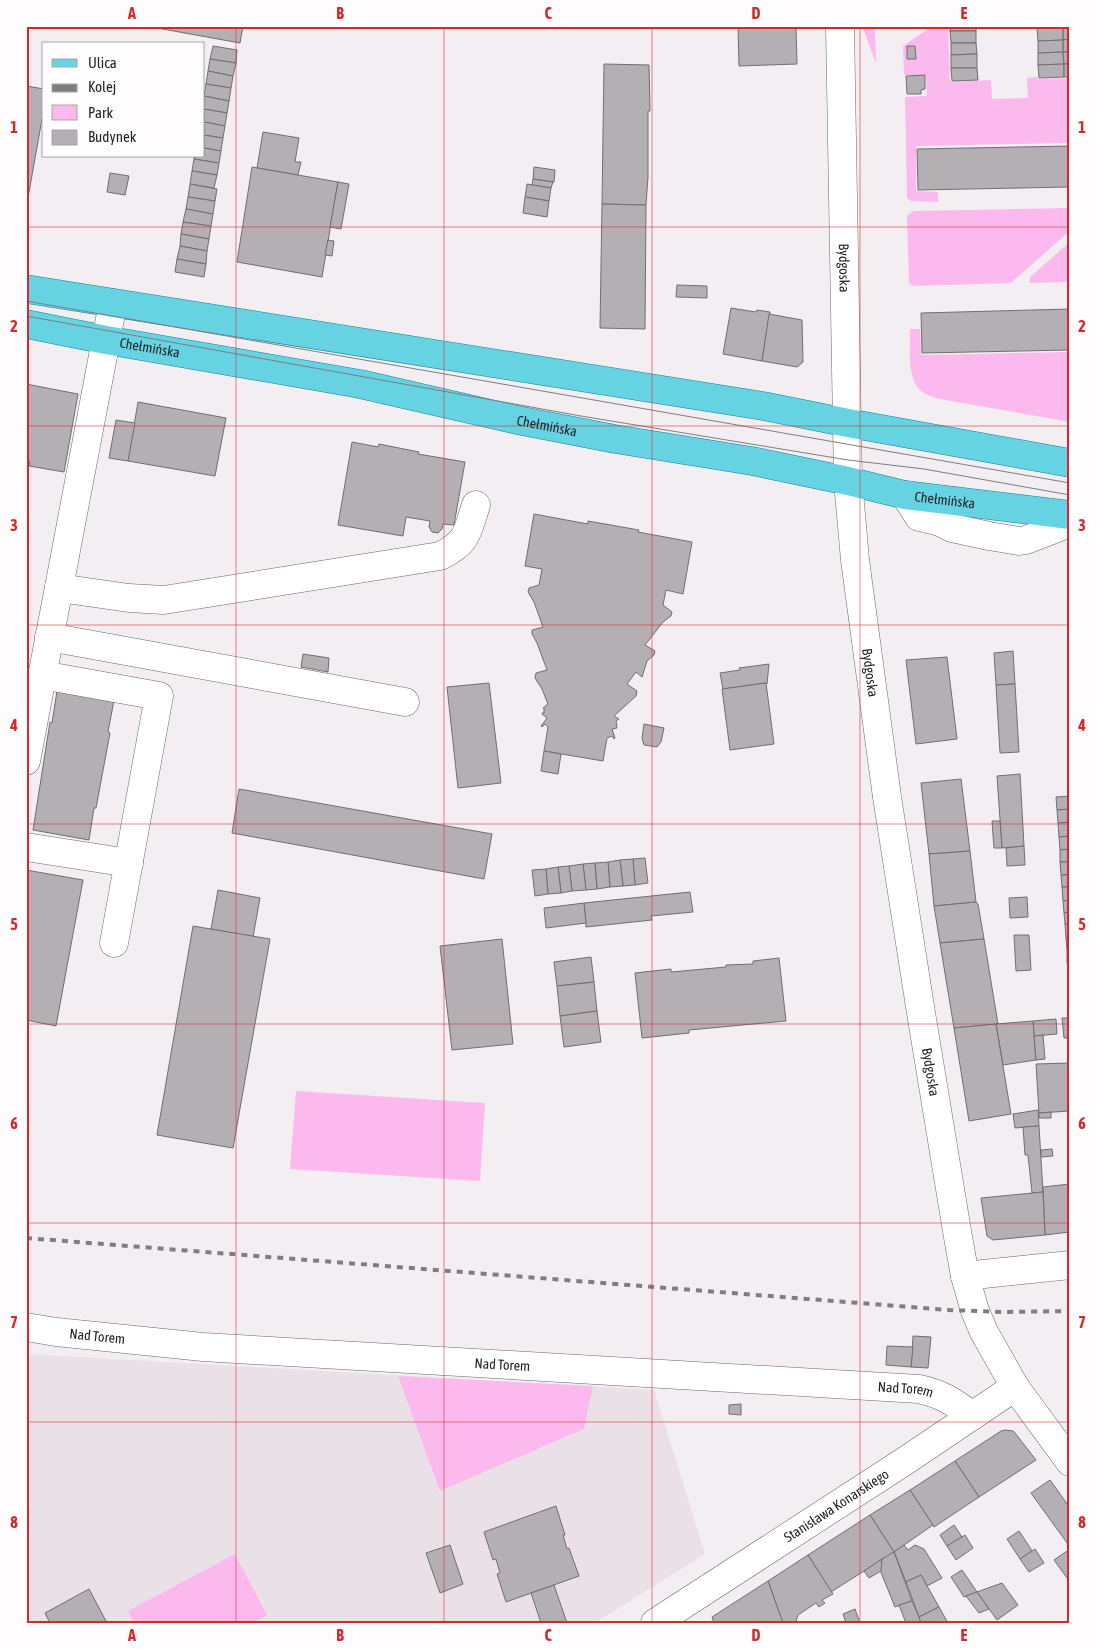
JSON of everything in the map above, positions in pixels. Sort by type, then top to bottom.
[{"type":"main road","points":[[26,289],[754,404],[1070,463]]},
{"type":"main road","name":"Chełmińska","points":[[26,324],[106,340],[360,384],[516,420],[615,439],[752,461],[905,495],[1070,515]]},
{"type":"street","name":"Bydgoska","points":[[840,26],[848,481],[855,560],[886,797],[965,1276],[975,1311],[984,1332],[1015,1387],[1070,1462]]},
{"type":"street","points":[[26,761],[113,303]]},
{"type":"street","points":[[905,495],[919,517],[940,522],[952,528],[988,536],[1019,541],[1026,540],[1070,523]]},
{"type":"street","points":[[59,588],[129,598],[164,600],[440,556],[453,549],[466,536],[476,505]]},
{"type":"street","points":[[50,637],[405,702]]},
{"type":"street","points":[[42,675],[159,696],[114,943]]},
{"type":"street","points":[[26,847],[129,864]]},
{"type":"street","points":[[965,1276],[1070,1265]]},
{"type":"street","name":"Nad Torem","points":[[26,1326],[56,1332],[203,1347],[919,1389],[935,1392],[951,1400],[972,1416]]},
{"type":"street","name":"Stanisława Konarskiego","points":[[655,1623],[905,1462],[1015,1387]]},
{"type":"shaded area","points":[[26,1354],[654,1390],[705,1554],[595,1623],[26,1623]]},
{"type":"green space","points":[[862,26],[875,26],[876,63]]},
{"type":"green space","points":[[932,26],[948,26],[950,82],[991,80],[992,99],[1028,98],[1027,78],[1070,78],[1070,143],[916,146],[916,191],[938,192],[938,202],[911,201],[907,198],[905,97],[927,96],[926,75],[904,75],[903,46]]},
{"type":"green space","points":[[1070,208],[1070,231],[1011,283],[913,286],[909,283],[907,216],[913,211]]},
{"type":"green space","points":[[1070,242],[1070,282],[1030,283],[1030,277]]},
{"type":"green space","points":[[910,329],[920,329],[921,355],[1070,352],[1070,422],[944,400],[924,393],[918,388],[911,372]]},
{"type":"green space","points":[[296,1091],[485,1103],[480,1181],[290,1169]]},
{"type":"green space","points":[[398,1376],[593,1386],[584,1429],[440,1491]]},
{"type":"green space","points":[[235,1554],[267,1615],[252,1623],[134,1623],[128,1611]]},
{"type":"building","points":[[146,26],[243,26],[240,43]]},
{"type":"building","points":[[738,26],[786,26],[786,28],[796,28],[797,64],[739,66]]},
{"type":"building","points":[[950,26],[976,26],[976,31],[950,31]]},
{"type":"building","points":[[1037,26],[1063,26],[1063,28],[1037,28]]},
{"type":"building","points":[[1070,27],[1070,39],[1063,40],[1063,28]]},
{"type":"building","points":[[1037,28],[1063,28],[1063,40],[1038,41]]},
{"type":"building","points":[[950,31],[976,31],[976,43],[951,43]]},
{"type":"building","points":[[1070,39],[1070,52],[1063,52],[1063,40]]},
{"type":"building","points":[[1063,40],[1063,52],[1038,53],[1038,41]]},
{"type":"building","points":[[951,43],[976,43],[977,54],[951,55]]},
{"type":"building","points":[[213,46],[237,50],[236,63],[210,59]]},
{"type":"building","points":[[907,46],[915,46],[916,59],[907,59]]},
{"type":"building","points":[[1063,52],[1064,64],[1038,65],[1038,53]]},
{"type":"building","points":[[1063,52],[1070,52],[1070,64],[1064,64]]},
{"type":"building","points":[[977,54],[977,68],[951,68],[951,55]]},
{"type":"building","points":[[210,59],[236,63],[233,76],[208,71]]},
{"type":"building","points":[[604,64],[649,65],[650,111],[648,111],[646,205],[602,204]]},
{"type":"building","points":[[1064,64],[1064,77],[1039,78],[1038,65]]},
{"type":"building","points":[[1064,64],[1070,64],[1070,77],[1064,77]]},
{"type":"building","points":[[951,68],[977,68],[978,80],[952,81]]},
{"type":"building","points":[[208,71],[233,76],[231,88],[206,84]]},
{"type":"building","points":[[925,75],[925,89],[921,90],[921,94],[907,94],[906,76]]},
{"type":"building","points":[[206,84],[231,88],[229,101],[205,96]]},
{"type":"building","points":[[26,86],[42,89],[42,119],[26,209]]},
{"type":"building","points":[[205,96],[229,101],[227,113],[205,109]]},
{"type":"building","points":[[205,109],[227,113],[225,126],[205,122]]},
{"type":"building","points":[[205,122],[225,126],[223,138],[205,135]]},
{"type":"building","points":[[263,132],[299,138],[295,162],[301,162],[298,175],[257,168]]},
{"type":"building","points":[[205,135],[223,138],[221,151],[205,148]]},
{"type":"building","points":[[1070,146],[1070,187],[918,190],[917,149]]},
{"type":"building","points":[[205,148],[221,151],[219,163],[194,159],[205,158]]},
{"type":"building","points":[[194,159],[219,163],[217,175],[192,171]]},
{"type":"building","points":[[252,167],[338,182],[322,277],[237,262]]},
{"type":"building","points":[[534,167],[555,170],[554,182],[533,179]]},
{"type":"building","points":[[192,171],[217,175],[214,188],[190,184]]},
{"type":"building","points":[[110,173],[129,176],[125,195],[107,192]]},
{"type":"building","points":[[533,179],[553,182],[551,188],[532,185]]},
{"type":"building","points":[[338,182],[349,184],[341,229],[330,227]]},
{"type":"building","points":[[190,184],[217,189],[215,201],[188,197]]},
{"type":"building","points":[[527,184],[551,188],[549,201],[525,197]]},
{"type":"building","points":[[188,197],[215,201],[213,214],[186,209]]},
{"type":"building","points":[[525,197],[549,201],[547,217],[523,213]]},
{"type":"building","points":[[602,204],[646,205],[645,329],[600,328]]},
{"type":"building","points":[[186,209],[213,214],[211,226],[183,222]]},
{"type":"building","points":[[183,222],[211,226],[209,239],[181,234]]},
{"type":"building","points":[[181,234],[209,239],[207,251],[180,246]]},
{"type":"building","points":[[328,240],[334,241],[332,256],[325,255]]},
{"type":"building","points":[[180,246],[207,251],[206,264],[177,259]]},
{"type":"building","points":[[177,259],[206,264],[204,277],[175,272]]},
{"type":"building","points":[[677,285],[707,286],[707,298],[676,297]]},
{"type":"building","points":[[731,308],[770,312],[762,361],[723,354]]},
{"type":"building","points":[[1070,309],[1070,350],[922,353],[921,313]]},
{"type":"building","points":[[769,314],[802,320],[803,362],[797,367],[762,361]]},
{"type":"building","points":[[26,384],[78,394],[64,472],[29,466],[30,461],[26,461]]},
{"type":"building","points":[[138,402],[226,418],[215,476],[128,461]]},
{"type":"building","points":[[116,420],[135,423],[128,461],[109,458]]},
{"type":"building","points":[[352,442],[378,447],[379,444],[419,452],[418,454],[465,462],[454,525],[443,524],[442,529],[438,533],[432,532],[429,527],[430,521],[406,517],[403,536],[338,525]]},
{"type":"building","points":[[534,514],[588,524],[588,521],[639,530],[638,532],[692,542],[683,594],[666,590],[663,605],[672,612],[671,616],[663,622],[645,645],[655,651],[654,655],[647,661],[642,677],[636,672],[627,684],[637,691],[636,696],[614,716],[619,719],[616,721],[617,728],[612,729],[615,738],[612,736],[607,738],[603,761],[544,751],[548,727],[545,724],[541,726],[547,718],[542,713],[544,713],[543,708],[548,704],[535,678],[536,673],[547,670],[532,634],[532,630],[543,627],[534,602],[528,592],[529,588],[539,585],[542,569],[525,566]]},
{"type":"building","points":[[1013,651],[1015,684],[996,685],[994,653]]},
{"type":"building","points":[[303,654],[329,658],[328,672],[301,667]]},
{"type":"building","points":[[947,657],[957,739],[916,744],[906,660]]},
{"type":"building","points":[[769,664],[767,684],[723,689],[720,673]]},
{"type":"building","points":[[489,683],[501,783],[458,788],[447,687]]},
{"type":"building","points":[[766,683],[774,744],[730,750],[722,689]]},
{"type":"building","points":[[1015,684],[1019,752],[1000,753],[996,685]]},
{"type":"building","points":[[57,691],[114,700],[108,732],[110,733],[89,840],[33,830],[50,722],[52,723]]},
{"type":"building","points":[[644,724],[664,728],[661,742],[657,747],[644,745],[642,738]]},
{"type":"building","points":[[544,751],[561,754],[558,774],[541,771]]},
{"type":"building","points":[[1020,774],[1024,846],[1002,848],[997,776]]},
{"type":"building","points":[[961,779],[970,851],[929,854],[921,783]]},
{"type":"building","points":[[239,789],[492,834],[484,879],[232,833]]},
{"type":"building","points":[[1070,796],[1070,809],[1057,810],[1056,797]]},
{"type":"building","points":[[1070,809],[1070,822],[1058,823],[1057,810]]},
{"type":"building","points":[[992,821],[1000,821],[1002,848],[994,848]]},
{"type":"building","points":[[1070,822],[1070,836],[1059,837],[1058,823]]},
{"type":"building","points":[[1070,836],[1070,849],[1060,850],[1059,837]]},
{"type":"building","points":[[1024,846],[1025,865],[1007,866],[1006,848]]},
{"type":"building","points":[[1070,849],[1070,862],[1060,862],[1060,850]]},
{"type":"building","points":[[970,851],[976,902],[934,906],[929,854]]},
{"type":"building","points":[[645,858],[648,883],[635,885],[633,859]]},
{"type":"building","points":[[633,859],[635,885],[623,886],[620,860]]},
{"type":"building","points":[[620,860],[623,886],[610,887],[608,862]]},
{"type":"building","points":[[608,862],[610,887],[597,889],[595,863]]},
{"type":"building","points":[[1060,862],[1070,862],[1070,875],[1061,875]]},
{"type":"building","points":[[595,863],[597,889],[586,890],[583,864]]},
{"type":"building","points":[[583,864],[586,890],[572,891],[569,866]]},
{"type":"building","points":[[569,866],[572,891],[561,893],[558,867]]},
{"type":"building","points":[[558,867],[561,893],[548,894],[546,869]]},
{"type":"building","points":[[546,869],[548,894],[535,896],[532,870]]},
{"type":"building","points":[[26,870],[83,880],[56,1026],[26,1020]]},
{"type":"building","points":[[1061,875],[1070,875],[1070,887],[1062,887]]},
{"type":"building","points":[[1062,887],[1070,887],[1070,900],[1063,901]]},
{"type":"building","points":[[218,890],[260,898],[253,937],[211,929]]},
{"type":"building","points":[[690,892],[693,912],[651,916],[652,920],[586,927],[584,903]]},
{"type":"building","points":[[1027,897],[1028,917],[1010,918],[1009,898]]},
{"type":"building","points":[[1070,900],[1070,912],[1064,913],[1063,901]]},
{"type":"building","points":[[976,902],[978,904],[984,939],[940,943],[934,906]]},
{"type":"building","points":[[584,903],[586,923],[546,928],[544,908]]},
{"type":"building","points":[[1070,912],[1070,924],[1065,924],[1064,913]]},
{"type":"building","points":[[1065,924],[1070,924],[1070,937],[1066,938]]},
{"type":"building","points":[[193,926],[270,939],[233,1148],[157,1135]]},
{"type":"building","points":[[1014,935],[1029,935],[1031,970],[1016,971]]},
{"type":"building","points":[[1070,937],[1070,950],[1067,950],[1066,938]]},
{"type":"building","points":[[502,939],[513,1044],[452,1050],[440,946]]},
{"type":"building","points":[[984,939],[998,1024],[954,1028],[940,943]]},
{"type":"building","points":[[1067,950],[1070,950],[1070,963],[1067,963]]},
{"type":"building","points":[[591,957],[594,982],[557,986],[554,962]]},
{"type":"building","points":[[779,958],[786,1021],[689,1030],[689,1033],[642,1038],[635,973],[671,969],[671,972],[726,967],[726,965],[753,964],[753,961]]},
{"type":"building","points":[[594,982],[597,1011],[560,1016],[557,986]]},
{"type":"building","points":[[597,1011],[601,1042],[564,1047],[560,1016]]},
{"type":"building","points":[[1062,1018],[1070,1018],[1070,1038],[1064,1038]]},
{"type":"building","points":[[1056,1019],[1057,1034],[1034,1036],[1033,1021]]},
{"type":"building","points":[[1033,1021],[1036,1060],[1003,1065],[996,1024]]},
{"type":"building","points":[[996,1024],[1011,1114],[969,1121],[954,1028]]},
{"type":"building","points":[[1043,1035],[1045,1059],[1036,1060],[1034,1036]]},
{"type":"building","points":[[1070,1063],[1070,1111],[1039,1113],[1036,1064]]},
{"type":"building","points":[[1038,1110],[1039,1126],[1015,1128],[1013,1114]]},
{"type":"building","points":[[1051,1112],[1051,1118],[1039,1118],[1039,1113]]},
{"type":"building","points":[[1039,1126],[1043,1192],[1032,1193],[1028,1155],[1025,1155],[1023,1127]]},
{"type":"building","points":[[1052,1149],[1053,1156],[1041,1157],[1041,1150]]},
{"type":"building","points":[[1070,1184],[1070,1232],[1045,1235],[1043,1187]]},
{"type":"building","points":[[1043,1192],[1045,1235],[993,1240],[987,1236],[981,1198]]},
{"type":"building","points":[[913,1336],[931,1337],[928,1368],[911,1367]]},
{"type":"building","points":[[887,1346],[913,1347],[911,1367],[886,1365]]},
{"type":"building","points":[[741,1404],[741,1415],[729,1414],[729,1405]]},
{"type":"building","points":[[1005,1430],[1013,1431],[1036,1460],[979,1497],[955,1461]]},
{"type":"building","points":[[955,1461],[979,1497],[934,1527],[910,1490]]},
{"type":"building","points":[[1050,1480],[1070,1508],[1070,1547],[1031,1493]]},
{"type":"building","points":[[910,1490],[933,1525],[894,1552],[870,1515]]},
{"type":"building","points":[[556,1506],[565,1535],[563,1535],[567,1549],[569,1548],[579,1576],[506,1602],[497,1574],[500,1573],[496,1559],[493,1560],[484,1532]]},
{"type":"building","points":[[870,1515],[894,1552],[831,1592],[808,1555]]},
{"type":"building","points":[[954,1525],[962,1537],[947,1546],[940,1535]]},
{"type":"building","points":[[1019,1531],[1031,1549],[1031,1552],[1020,1559],[1007,1539]]},
{"type":"building","points":[[965,1535],[973,1548],[956,1560],[947,1546]]},
{"type":"building","points":[[450,1545],[463,1584],[440,1593],[426,1553]]},
{"type":"building","points":[[904,1545],[908,1550],[915,1545],[924,1549],[942,1578],[927,1586],[921,1575],[906,1582],[894,1552]]},
{"type":"building","points":[[1035,1549],[1044,1563],[1029,1572],[1020,1559]]},
{"type":"building","points":[[1070,1549],[1070,1582],[1054,1560]]},
{"type":"building","points":[[894,1552],[912,1601],[895,1607],[880,1570],[882,1559]]},
{"type":"building","points":[[808,1555],[833,1594],[822,1600],[825,1603],[819,1607],[816,1603],[798,1615],[796,1621],[799,1623],[783,1623],[768,1581]]},
{"type":"building","points":[[882,1559],[881,1571],[869,1578],[864,1571]]},
{"type":"building","points":[[962,1570],[977,1592],[964,1597],[951,1577]]},
{"type":"building","points":[[921,1575],[939,1607],[919,1617],[906,1582]]},
{"type":"building","points":[[768,1581],[783,1623],[714,1623],[712,1617]]},
{"type":"building","points":[[1002,1583],[1018,1605],[997,1620],[977,1592]]},
{"type":"building","points":[[554,1585],[567,1623],[541,1623],[531,1593]]},
{"type":"building","points":[[89,1589],[107,1623],[50,1623],[45,1613]]},
{"type":"building","points":[[977,1592],[989,1609],[979,1613],[966,1596]]},
{"type":"building","points":[[912,1601],[921,1623],[906,1623],[899,1605]]},
{"type":"building","points":[[939,1607],[948,1623],[921,1623],[919,1617]]},
{"type":"building","points":[[855,1609],[860,1623],[846,1623],[843,1614]]},
{"type":"tram line","points":[[26,301],[1070,483]]},
{"type":"tram line","points":[[26,316],[581,416],[848,460],[924,469],[1070,495]]},
{"type":"railway","points":[[26,1238],[949,1310],[1001,1312],[1070,1311]]}]
